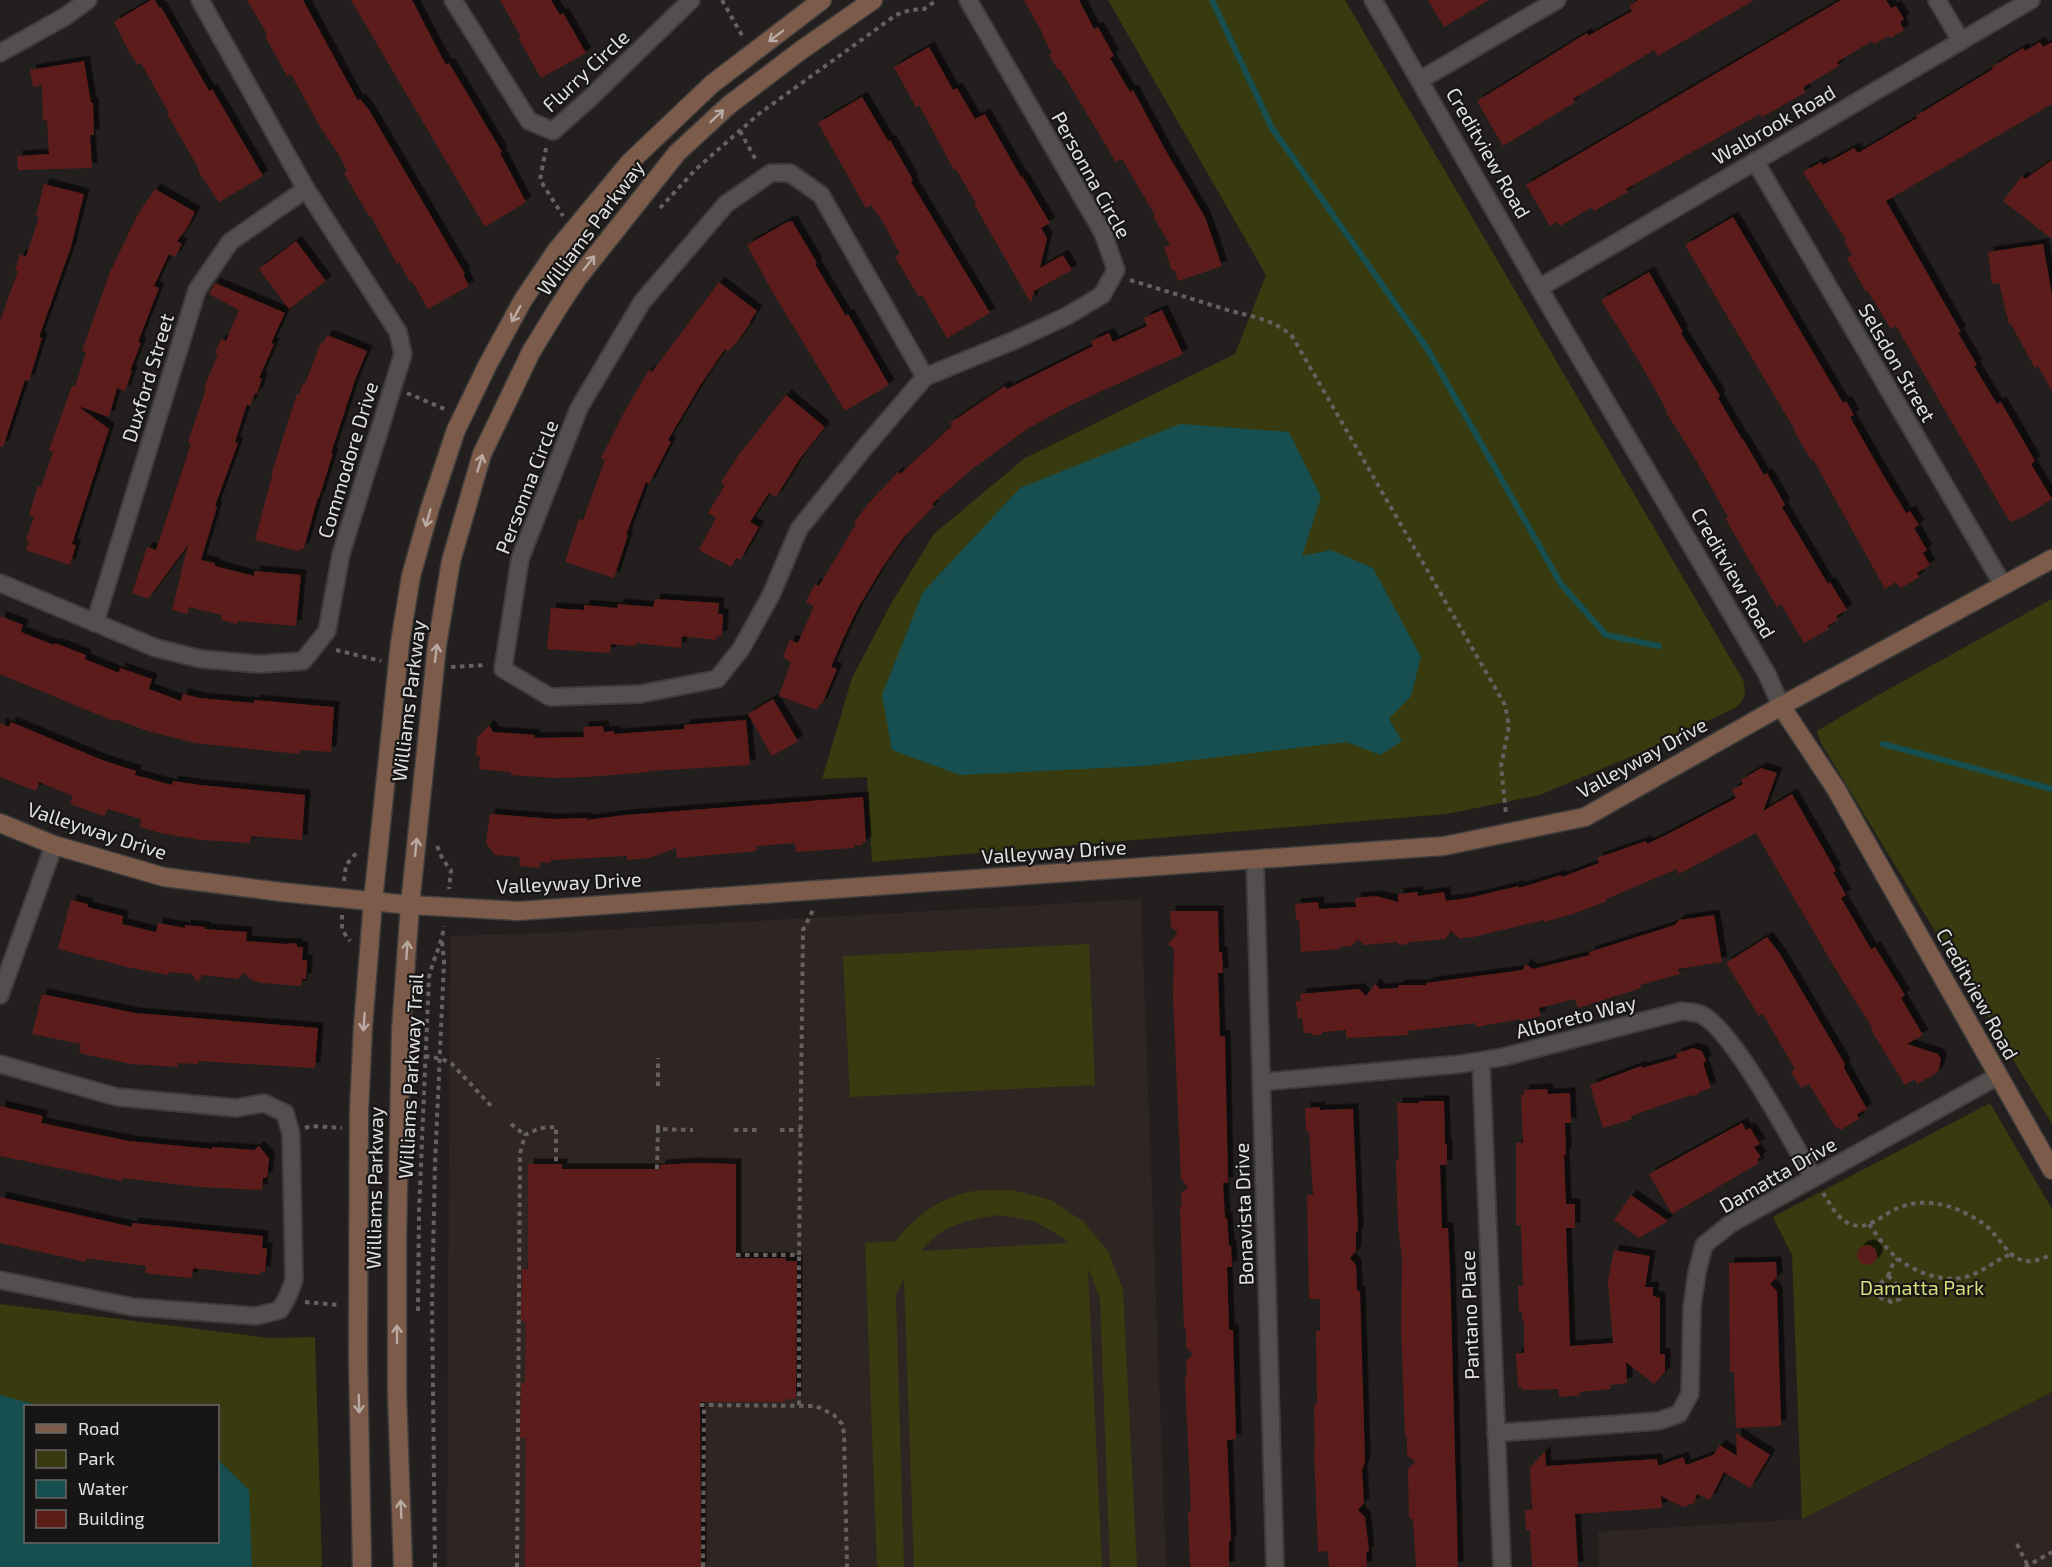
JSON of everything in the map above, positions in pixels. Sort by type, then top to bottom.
[{"type":"main road","name":"Williams Parkway","points":[[362,1567],[358,1355],[359,1111],[373,901],[400,643],[411,576],[430,508],[456,430],[487,366],[523,300],[556,250],[630,162],[712,84],[822,0]]},
{"type":"main road","name":"Williams Parkway","points":[[403,1567],[397,1393],[396,1237],[401,1030],[410,905],[437,645],[451,561],[482,454],[531,352],[577,279],[677,153],[729,105],[800,51],[873,0]]},
{"type":"main road","name":"Valleyway Drive","points":[[0,823],[54,845],[164,877],[410,905],[518,911],[1444,846],[1585,817],[1781,706],[2052,559]]},
{"type":"main road","name":"Creditview Road","points":[[1781,706],[1836,789],[2052,1170]]},
{"type":"street","points":[[0,53],[66,16],[88,0]]},
{"type":"street","name":"Commodore Drive","points":[[0,583],[156,648],[213,660],[259,664],[303,661],[327,632],[341,554],[403,354],[398,332],[306,189],[200,0]]},
{"type":"street","name":"Flurry Circle","points":[[453,0],[529,121],[552,130],[589,99],[691,0]]},
{"type":"street","name":"Personna Circle","points":[[968,0],[1103,233],[1116,270],[1110,280]]},
{"type":"street","name":"Creditview Road","points":[[1373,0],[1539,288],[1767,674],[1781,706]]},
{"type":"street","points":[[1420,80],[1557,0]]},
{"type":"street","points":[[1937,0],[1961,41]]},
{"type":"street","name":"Walbrook Road","points":[[1539,288],[2031,0]]},
{"type":"street","name":"Selsdon Street","points":[[1755,161],[2003,585]]},
{"type":"street","points":[[765,177],[771,173],[790,173],[821,195],[925,377]]},
{"type":"street","name":"Personna Circle","points":[[503,669],[520,559],[579,408],[642,302],[726,204],[765,177]]},
{"type":"street","name":"Duxford Street","points":[[95,622],[197,290],[230,242],[306,189]]},
{"type":"street","points":[[503,669],[550,697],[640,694],[717,679],[741,649],[771,595],[799,529],[925,377],[1067,316],[1102,295],[1110,280]]},
{"type":"street","points":[[0,995],[54,845]]},
{"type":"street","name":"Bonavista Drive","points":[[1255,860],[1275,1567]]},
{"type":"street","name":"Alboreto Way","points":[[1262,1082],[1481,1061],[1682,1011],[1701,1014],[1714,1024],[1737,1049],[1813,1177]]},
{"type":"street","name":"Pantano Place","points":[[1481,1061],[1502,1567]]},
{"type":"street","points":[[0,1064],[117,1097],[236,1108],[264,1103],[285,1113],[291,1134],[294,1280],[280,1310],[256,1316],[133,1308],[0,1280]]},
{"type":"street","name":"Damatta Drive","points":[[1496,1433],[1658,1421],[1679,1413],[1690,1394],[1692,1307],[1704,1245],[1731,1224],[1998,1076]]},
{"type":"path","points":[[722,0],[745,39]]},
{"type":"path","points":[[656,212],[696,169],[760,113],[896,15],[910,10],[924,9],[937,0]]},
{"type":"path","points":[[549,129],[540,180],[562,216]]},
{"type":"path","points":[[740,131],[765,177]]},
{"type":"path","points":[[1110,280],[1130,280],[1265,319],[1280,325],[1292,336],[1505,705],[1509,726],[1501,766],[1508,833]]},
{"type":"path","points":[[392,387],[448,411]]},
{"type":"path","points":[[316,645],[381,662]]},
{"type":"path","points":[[452,656],[450,667],[488,665],[498,684],[503,669]]},
{"type":"path","name":"Williams Parkway Trail","points":[[418,1322],[419,1212],[429,977],[431,965],[442,942],[451,870],[443,860],[436,842]]},
{"type":"path","points":[[799,1405],[803,930],[822,890]]},
{"type":"path","points":[[435,1567],[432,1305],[444,962],[442,942]]},
{"type":"path","points":[[424,1056],[439,1058],[452,1064],[494,1109]]},
{"type":"path","points":[[658,1058],[658,1086]]},
{"type":"path","points":[[511,1124],[525,1135]]},
{"type":"path","points":[[291,1134],[311,1126],[349,1128]]},
{"type":"path","points":[[517,1567],[520,1153],[525,1135],[540,1128],[556,1127],[556,1164]]},
{"type":"path","points":[[657,1169],[658,1127],[693,1130]]},
{"type":"path","points":[[734,1130],[758,1130]]},
{"type":"path","points":[[780,1130],[801,1130]]},
{"type":"path","points":[[1813,1177],[1838,1215],[1852,1224],[1860,1226],[1869,1224],[1899,1208],[1926,1203],[1946,1206],[1967,1213],[1986,1225],[2011,1254],[2031,1262],[2052,1254]]},
{"type":"path","points":[[1869,1224],[1884,1246],[1899,1259],[1925,1274],[1953,1279],[1971,1276],[2011,1254]]},
{"type":"path","points":[[736,1255],[799,1255]]},
{"type":"path","points":[[1888,1276],[1899,1288],[1901,1297],[1892,1302],[1884,1301],[1878,1292],[1881,1282],[1888,1276],[1894,1261],[1899,1259]]},
{"type":"path","points":[[285,1301],[344,1305]]},
{"type":"path","points":[[703,1567],[702,1405],[816,1406],[829,1411],[838,1420],[843,1429],[847,1567]]},
{"type":"path","points":[[2017,1544],[2027,1566],[2052,1552]]},
{"type":"shaded area","points":[[1141,899],[1166,1567],[447,1567],[450,936],[547,933]]},
{"type":"shaded area","points":[[2052,1392],[2052,1567],[1599,1567],[1598,1532],[1802,1519]]},
{"type":"green space","points":[[1108,0],[1345,0],[1743,680],[1744,696],[1735,708],[1637,754],[1540,795],[1447,814],[872,862],[867,777],[822,779],[852,678],[892,602],[934,534],[1025,458],[1235,354],[1266,275]]},
{"type":"green space","points":[[2052,599],[2052,1124],[1821,743],[1817,731]]},
{"type":"green space","points":[[1089,944],[1095,1085],[850,1097],[843,956]]},
{"type":"green space","name":"Damatta Park","points":[[1990,1103],[2052,1209],[2052,1392],[1802,1519],[1792,1255],[1773,1217]]},
{"type":"green space","points":[[980,1190],[1013,1190],[1051,1200],[1084,1222],[1109,1253],[1123,1290],[1137,1567],[1110,1567],[1100,1299],[1088,1268],[1102,1567],[914,1567],[904,1278],[896,1295],[904,1567],[877,1567],[865,1243],[896,1241],[921,1215],[941,1202],[963,1193]],"holes":[[[1000,1215],[1034,1221],[1068,1243],[921,1251],[938,1235],[966,1221]]]},
{"type":"green space","points":[[0,1304],[270,1338],[315,1337],[322,1567],[0,1567]]},
{"type":"water","points":[[1180,424],[1289,432],[1321,497],[1302,556],[1331,550],[1373,568],[1421,657],[1411,696],[1389,719],[1402,741],[1380,755],[1347,742],[1143,766],[960,775],[892,750],[882,695],[923,592],[1020,488]]},
{"type":"water","points":[[0,1395],[36,1405],[24,1405],[24,1543],[219,1543],[219,1461],[249,1490],[252,1567],[0,1567]]},
{"type":"building","points":[[151,0],[155,0],[159,8],[161,7],[209,91],[212,89],[263,176],[219,202],[198,171],[199,169],[141,63],[138,65],[131,55],[114,22]]},
{"type":"building","points":[[247,0],[303,0],[358,101],[360,99],[369,110],[465,274],[463,274],[469,286],[428,309],[399,262],[397,264],[344,173],[347,171],[339,155],[322,130],[291,74],[287,76],[265,36],[267,34]]},
{"type":"building","points":[[351,0],[412,0],[446,65],[449,63],[502,152],[500,153],[526,202],[485,227]]},
{"type":"building","points":[[500,0],[551,0],[560,15],[563,13],[586,53],[541,78]]},
{"type":"building","points":[[1024,0],[1079,0],[1094,29],[1098,27],[1114,56],[1110,58],[1130,92],[1133,90],[1205,217],[1222,266],[1178,281],[1164,247],[1170,245],[1153,216],[1155,215],[1122,159],[1116,162],[1060,69],[1058,70],[1049,55],[1052,53],[1043,34]]},
{"type":"building","points":[[1428,0],[1489,0],[1444,27]]},
{"type":"building","points":[[1638,0],[1754,0],[1658,56],[1654,50],[1573,99],[1575,102],[1503,146],[1477,101],[1587,33],[1588,36],[1632,11],[1629,6]]},
{"type":"building","points":[[1841,0],[1886,0],[1891,8],[1896,6],[1904,19],[1900,22],[1904,30],[1874,44],[1872,41],[1837,62],[1839,66],[1803,88],[1806,92],[1762,117],[1760,114],[1626,189],[1628,192],[1594,211],[1592,207],[1560,226],[1557,222],[1550,226],[1526,185]]},
{"type":"building","points":[[2040,42],[2043,47],[2052,42],[2052,104],[1886,201],[1961,332],[1958,333],[1977,365],[1974,366],[1997,404],[2001,402],[2035,461],[2031,464],[2052,499],[2025,516],[2010,522],[1896,326],[1891,329],[1868,291],[1866,292],[1847,258],[1852,255],[1844,241],[1846,240],[1803,172],[1821,162],[1823,165],[1854,148],[1858,153],[1917,118],[1916,116],[2023,48],[2025,51]]},
{"type":"building","points":[[929,47],[953,90],[957,88],[975,119],[985,114],[1050,223],[1041,228],[1047,238],[1040,268],[1063,255],[1072,270],[1034,291],[1031,303],[974,204],[976,203],[956,169],[954,170],[919,105],[916,107],[894,67]]},
{"type":"building","points":[[84,61],[91,103],[93,103],[94,135],[90,135],[92,168],[18,170],[17,156],[49,154],[47,120],[43,121],[42,85],[33,87],[30,70]]},
{"type":"building","points":[[862,97],[888,141],[890,140],[913,180],[911,182],[990,313],[947,338],[922,295],[919,297],[895,257],[900,254],[883,222],[871,205],[866,208],[818,123]]},
{"type":"building","points":[[2052,160],[2052,239],[2003,201],[2022,176],[2025,179]]},
{"type":"building","points":[[44,184],[84,194],[71,247],[39,337],[42,338],[29,381],[25,380],[3,447],[0,446],[0,321],[18,271],[15,270],[20,254],[26,257],[39,217],[36,216]]},
{"type":"building","points":[[155,189],[195,212],[177,241],[182,244],[175,257],[169,254],[154,286],[159,288],[138,342],[141,343],[125,391],[117,388],[109,417],[78,406],[109,429],[72,544],[76,545],[70,565],[26,550],[29,541],[26,540],[34,517],[29,515],[38,486],[41,487],[53,452],[49,450],[72,386],[75,387],[86,352],[82,351],[110,272],[138,214]]},
{"type":"building","points":[[1733,217],[1843,403],[1846,401],[1854,415],[1850,417],[1906,513],[1910,511],[1919,525],[1914,528],[1927,550],[1923,553],[1930,565],[1917,573],[1919,577],[1901,588],[1896,582],[1885,589],[1813,459],[1811,460],[1685,245]]},
{"type":"building","points":[[789,221],[790,223],[792,221],[817,263],[815,264],[846,316],[848,314],[889,385],[845,411],[772,291],[747,245]]},
{"type":"building","points":[[296,241],[326,281],[289,309],[259,269]]},
{"type":"building","points":[[2043,244],[2052,295],[2052,391],[2038,366],[2035,368],[2009,324],[1999,283],[1992,284],[1988,252]]},
{"type":"building","points":[[1649,272],[1742,439],[1764,475],[1767,473],[1785,505],[1782,507],[1828,584],[1830,582],[1847,610],[1836,616],[1838,620],[1827,626],[1829,629],[1804,643],[1781,604],[1777,607],[1728,523],[1726,519],[1728,517],[1696,460],[1601,300]]},
{"type":"building","points":[[719,282],[757,311],[737,342],[728,351],[725,349],[668,440],[671,442],[649,484],[646,482],[626,535],[628,535],[614,578],[565,562],[579,519],[583,520],[605,460],[601,458],[627,407],[649,370],[652,372]]},
{"type":"building","points":[[215,283],[285,313],[271,343],[274,344],[259,378],[262,378],[257,394],[255,393],[250,406],[247,404],[235,442],[238,443],[215,506],[217,507],[201,560],[254,576],[254,571],[301,575],[296,626],[238,621],[237,624],[221,620],[222,615],[189,607],[187,614],[172,610],[188,545],[148,599],[132,593],[147,547],[156,550],[191,444],[188,442],[206,389],[204,388],[218,354],[215,353],[221,339],[226,341],[239,310],[209,294]]},
{"type":"building","points":[[1162,310],[1183,354],[1071,405],[1027,429],[971,470],[932,504],[934,506],[904,537],[882,568],[844,637],[831,667],[837,669],[822,704],[820,703],[817,710],[779,696],[791,662],[783,657],[790,640],[798,643],[814,606],[806,602],[815,584],[819,586],[856,524],[854,523],[867,505],[898,472],[900,474],[952,426],[950,423],[1005,386],[1007,389],[1093,346],[1091,341],[1109,333],[1113,342],[1147,326],[1144,318]]},
{"type":"building","points":[[327,335],[367,351],[331,453],[333,453],[304,548],[298,551],[255,540],[272,472],[297,394],[299,395],[303,383],[305,384],[321,342],[323,343]]},
{"type":"building","points":[[786,395],[825,427],[801,457],[776,497],[769,493],[750,522],[759,527],[740,560],[736,558],[731,567],[699,550],[716,518],[708,513],[725,485],[721,482],[738,456]]},
{"type":"building","points":[[655,599],[719,603],[718,614],[723,614],[722,636],[717,636],[716,640],[682,636],[681,648],[636,643],[635,646],[611,644],[610,653],[547,649],[551,608],[584,610],[584,605],[617,608],[618,604],[653,607]]},
{"type":"building","points":[[0,616],[23,625],[21,632],[86,655],[85,659],[119,673],[120,668],[152,679],[149,689],[181,701],[183,694],[200,698],[254,703],[254,700],[334,707],[331,752],[300,750],[299,754],[195,743],[148,731],[115,719],[114,721],[82,708],[0,674]]},
{"type":"building","points":[[773,699],[798,741],[772,756],[748,714]]},
{"type":"building","points":[[746,720],[750,765],[555,778],[511,775],[511,772],[479,769],[480,757],[476,756],[477,738],[489,725],[493,732],[535,735],[534,738],[584,737],[583,727],[603,726],[604,732],[614,731],[614,734],[684,729],[684,725]]},
{"type":"building","points":[[11,722],[102,760],[136,771],[135,775],[172,785],[173,781],[305,795],[302,840],[251,836],[250,843],[201,840],[160,833],[140,827],[141,819],[108,809],[104,816],[70,804],[73,796],[39,782],[36,791],[0,777],[0,723],[9,727]]},
{"type":"building","points":[[1761,768],[1777,773],[1763,811],[1792,794],[1836,871],[1833,872],[1846,895],[1841,898],[1871,949],[1875,947],[1905,995],[1901,998],[1923,1035],[1907,1044],[1938,1054],[1941,1059],[1938,1072],[1917,1084],[1915,1079],[1905,1085],[1756,833],[1679,874],[1677,869],[1606,899],[1607,901],[1544,922],[1544,920],[1473,937],[1459,938],[1451,931],[1445,939],[1400,945],[1397,942],[1364,945],[1358,939],[1351,946],[1340,947],[1340,949],[1301,952],[1299,920],[1296,920],[1295,904],[1318,902],[1319,909],[1356,907],[1355,898],[1376,896],[1398,902],[1398,894],[1418,892],[1418,896],[1444,892],[1446,901],[1519,886],[1519,888],[1561,875],[1562,877],[1599,863],[1597,858],[1646,841],[1647,844],[1736,798],[1732,790],[1743,784],[1741,780]]},
{"type":"building","points":[[863,797],[866,842],[863,842],[863,845],[854,845],[854,848],[796,852],[795,843],[756,846],[757,851],[677,858],[676,848],[649,858],[627,860],[627,856],[551,860],[550,863],[540,862],[539,868],[519,866],[520,857],[495,855],[486,843],[490,814],[553,819],[587,818],[587,820],[625,815]]},
{"type":"building","points":[[71,900],[88,904],[87,907],[123,916],[122,924],[156,932],[158,923],[185,928],[185,925],[247,932],[246,941],[295,943],[298,947],[303,947],[302,960],[307,960],[306,979],[302,979],[301,986],[262,983],[251,980],[245,973],[237,979],[203,975],[197,982],[192,974],[169,972],[168,975],[58,949]]},
{"type":"building","points":[[1170,911],[1218,911],[1219,952],[1222,952],[1223,973],[1218,973],[1220,1036],[1225,1036],[1228,1183],[1223,1183],[1225,1218],[1227,1218],[1229,1246],[1231,1246],[1232,1267],[1227,1267],[1229,1330],[1233,1330],[1236,1439],[1227,1440],[1231,1541],[1229,1541],[1229,1567],[1190,1567],[1188,1512],[1191,1511],[1185,1377],[1187,1377],[1186,1361],[1193,1354],[1186,1347],[1186,1329],[1184,1329],[1180,1206],[1182,1206],[1181,1193],[1188,1187],[1181,1179],[1173,996],[1174,949],[1168,944],[1178,933],[1171,927]]},
{"type":"building","points":[[1714,915],[1722,962],[1678,969],[1680,974],[1640,985],[1641,988],[1578,1008],[1575,999],[1539,1008],[1541,1016],[1521,1021],[1520,1019],[1476,1027],[1476,1023],[1408,1031],[1409,1035],[1346,1038],[1346,1030],[1323,1032],[1321,1035],[1304,1033],[1302,1018],[1298,1019],[1296,1001],[1301,1001],[1300,994],[1359,989],[1366,996],[1375,984],[1380,989],[1398,988],[1399,985],[1426,985],[1426,983],[1523,970],[1525,964],[1533,969],[1590,955],[1589,952],[1675,925],[1679,920]]},
{"type":"building","points":[[1767,937],[1780,954],[1845,1064],[1844,1068],[1867,1109],[1857,1114],[1859,1119],[1840,1130],[1836,1128],[1809,1084],[1801,1088],[1791,1072],[1795,1069],[1763,1014],[1759,1016],[1726,963]]},
{"type":"building","points":[[42,994],[135,1013],[318,1028],[315,1068],[199,1061],[198,1064],[178,1063],[178,1067],[131,1064],[79,1053],[81,1044],[32,1034]]},
{"type":"building","points":[[1693,1048],[1702,1051],[1706,1061],[1703,1063],[1711,1088],[1603,1128],[1590,1085],[1641,1066],[1642,1068],[1677,1058],[1676,1054]]},
{"type":"building","points":[[1547,1089],[1548,1094],[1570,1093],[1571,1123],[1565,1123],[1566,1155],[1564,1155],[1566,1204],[1575,1204],[1575,1228],[1566,1228],[1570,1346],[1613,1343],[1608,1281],[1614,1250],[1650,1256],[1645,1287],[1653,1287],[1653,1296],[1660,1298],[1660,1354],[1665,1354],[1665,1372],[1654,1384],[1626,1362],[1627,1383],[1610,1385],[1610,1389],[1579,1392],[1580,1395],[1559,1397],[1559,1389],[1522,1390],[1518,1387],[1516,1353],[1524,1353],[1524,1321],[1522,1322],[1522,1312],[1519,1312],[1518,1286],[1523,1286],[1521,1225],[1516,1225],[1516,1143],[1523,1143],[1521,1095],[1524,1095],[1524,1090]]},
{"type":"building","points":[[1419,1101],[1444,1101],[1447,1165],[1440,1165],[1442,1228],[1448,1228],[1450,1270],[1458,1567],[1416,1567],[1413,1520],[1409,1517],[1408,1469],[1415,1462],[1407,1455],[1407,1436],[1405,1436],[1401,1328],[1402,1258],[1398,1226],[1396,1161],[1399,1158],[1397,1103],[1419,1103]]},
{"type":"building","points":[[0,1106],[43,1116],[41,1123],[129,1141],[212,1149],[212,1147],[254,1150],[259,1146],[269,1158],[267,1178],[263,1178],[262,1190],[200,1187],[123,1178],[122,1181],[0,1156]]},
{"type":"building","points":[[1320,1107],[1320,1110],[1353,1109],[1358,1232],[1356,1232],[1356,1251],[1350,1258],[1356,1265],[1357,1290],[1360,1292],[1365,1461],[1362,1470],[1364,1503],[1358,1510],[1365,1517],[1369,1551],[1366,1553],[1367,1567],[1329,1567],[1328,1551],[1318,1552],[1314,1405],[1317,1405],[1316,1331],[1320,1331],[1320,1299],[1309,1299],[1307,1195],[1313,1195],[1309,1131],[1306,1131],[1305,1108]]},
{"type":"building","points":[[1742,1123],[1746,1130],[1750,1128],[1760,1144],[1754,1147],[1761,1157],[1757,1159],[1759,1163],[1672,1214],[1649,1174]]},
{"type":"building","points":[[528,1164],[562,1164],[562,1169],[660,1169],[660,1165],[736,1164],[736,1258],[785,1258],[786,1261],[797,1261],[796,1399],[785,1399],[785,1402],[700,1402],[701,1567],[525,1567],[526,1438],[520,1438],[521,1383],[525,1383],[526,1336],[525,1321],[521,1321],[522,1269],[528,1269]]},
{"type":"building","points":[[1631,1195],[1668,1221],[1639,1238],[1614,1220]]},
{"type":"building","points":[[0,1197],[132,1227],[132,1223],[263,1236],[262,1248],[267,1248],[265,1272],[260,1271],[260,1275],[193,1268],[192,1278],[171,1276],[145,1273],[146,1266],[86,1258],[86,1262],[0,1243]]},
{"type":"building","points":[[1867,1245],[1874,1248],[1877,1255],[1874,1262],[1867,1265],[1860,1262],[1857,1255],[1860,1248]]},
{"type":"building","points":[[1776,1262],[1777,1277],[1770,1284],[1777,1291],[1781,1426],[1736,1428],[1734,1372],[1730,1372],[1729,1263]]},
{"type":"building","points":[[1736,1433],[1770,1455],[1750,1488],[1724,1472],[1710,1500],[1697,1494],[1694,1503],[1683,1507],[1661,1496],[1662,1508],[1575,1514],[1578,1567],[1532,1567],[1530,1530],[1526,1530],[1525,1511],[1532,1509],[1530,1468],[1545,1451],[1546,1466],[1657,1459],[1658,1466],[1683,1457],[1686,1465],[1713,1455],[1720,1445],[1737,1456]]},
{"type":"waterway","points":[[1212,0],[1272,128],[1428,350],[1561,584],[1606,635],[1659,646]]},
{"type":"waterway","points":[[1883,744],[2052,789]]}]
